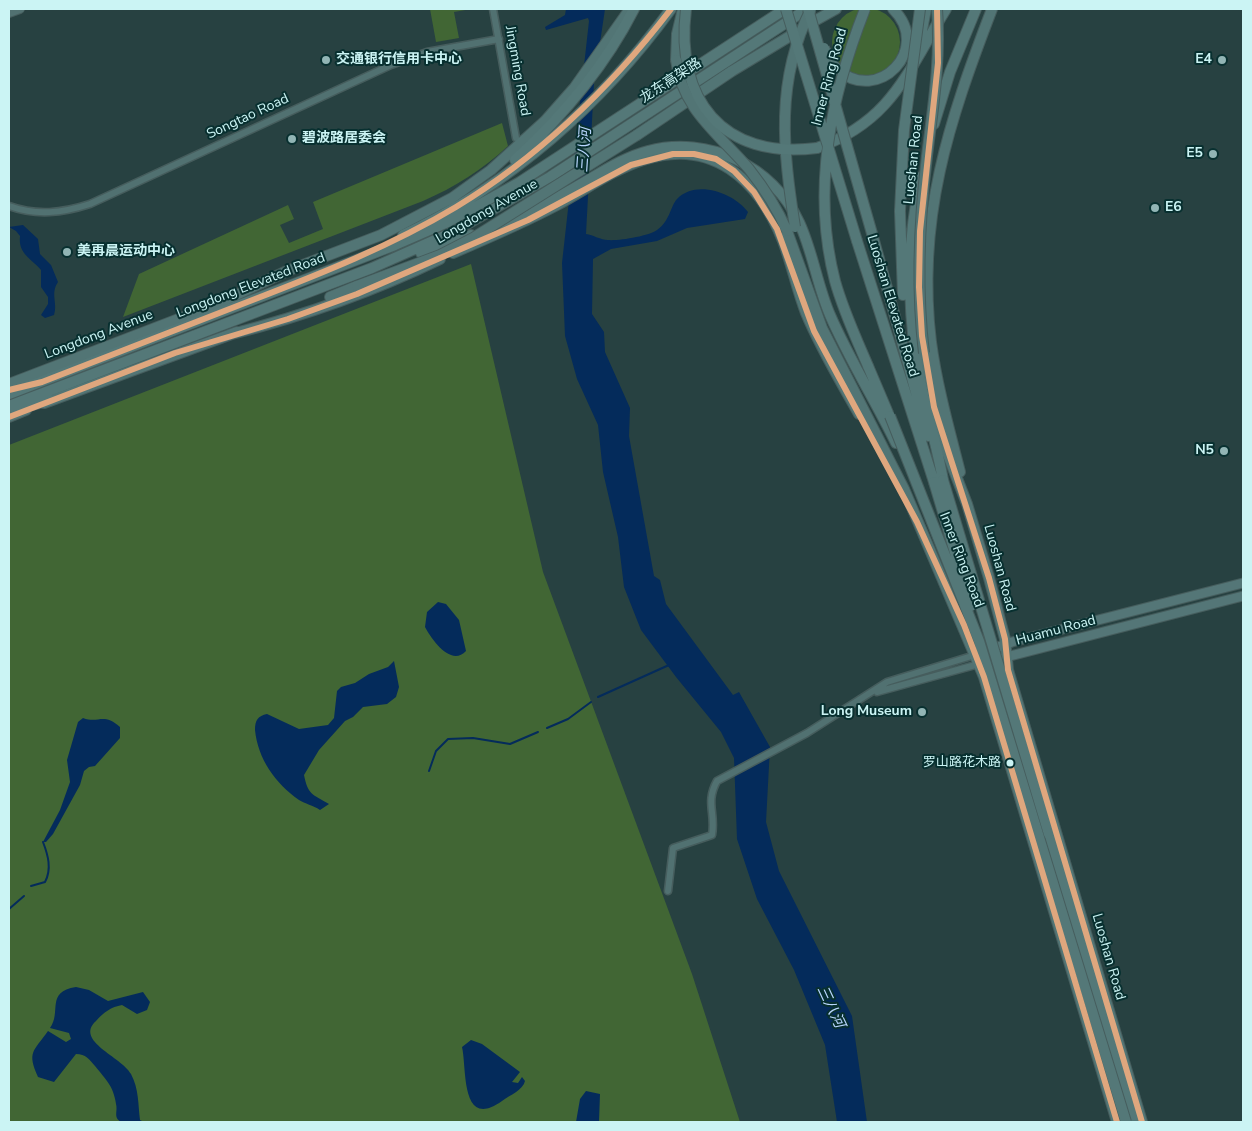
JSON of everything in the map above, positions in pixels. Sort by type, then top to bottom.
[{"type":"highway","points":[[549,130],[584,89],[619,37],[634,9]]},
{"type":"highway","points":[[316,276],[412,231],[476,194],[549,130],[611,82],[671,9]]},
{"type":"highway","points":[[685,9],[684,40],[688,75],[700,101],[718,123],[742,140],[760,146],[797,150],[817,148],[838,140],[869,121],[894,94],[946,9]]},
{"type":"highway","name":"龙东高架路","points":[[550,163],[786,9]]},
{"type":"highway","name":"Luoshan Elevated Road","points":[[786,9],[857,241],[938,481],[979,641]]},
{"type":"highway","points":[[809,9],[828,59],[843,74],[863,81],[883,77],[891,72],[905,53],[906,30],[893,9]]},
{"type":"highway","name":"龙东高架路","points":[[550,177],[809,9]]},
{"type":"highway","name":"Luoshan Elevated Road","points":[[809,9],[932,450],[938,481]]},
{"type":"highway","points":[[809,24],[834,9]]},
{"type":"highway","name":"Inner Ring Road","points":[[865,9],[841,78],[829,133],[824,181],[826,230],[835,281],[847,317],[918,487],[979,641],[1126,1122]]},
{"type":"highway","points":[[912,381],[902,277],[900,211],[904,130],[920,9]]},
{"type":"highway","points":[[917,57],[926,9]]},
{"type":"highway","name":"Inner Ring Road","points":[[976,9],[950,72],[930,136],[916,206],[910,255],[910,301],[915,348],[938,481],[1134,1122]]},
{"type":"highway","points":[[372,268],[482,231],[544,205],[623,164],[660,148],[690,147],[728,155],[755,170],[780,192],[794,213],[804,235],[822,293],[837,330],[918,487]]},
{"type":"highway","name":"Longdong Elevated Road","points":[[9,394],[316,276],[448,222],[503,192],[550,163]]},
{"type":"highway","name":"Longdong Elevated Road","points":[[9,406],[372,268],[469,224],[550,177]]},
{"type":"highway","points":[[9,390],[42,382]]},
{"type":"highway","points":[[9,412],[50,400]]},
{"type":"main road","name":"Longdong Avenue","points":[[9,384],[215,305],[287,271],[408,223],[472,184],[519,146],[549,130],[575,87],[630,9]]},
{"type":"main road","points":[[685,9],[678,34],[676,60],[678,74],[686,96],[699,116],[747,168],[774,204],[787,230],[829,343],[888,454],[964,625],[977,660],[1117,1122]]},
{"type":"main road","points":[[809,9],[789,65],[784,118],[794,227],[809,291]]},
{"type":"main road","name":"Luoshan Road","points":[[937,9],[938,63],[923,193],[918,270],[924,353],[946,450],[967,504],[1002,646],[1008,658],[1008,670],[1142,1122]]},
{"type":"main road","points":[[967,504],[939,385],[931,342],[927,291],[928,234],[932,202],[944,146],[992,9]]},
{"type":"main road","name":"Longdong Avenue","points":[[9,417],[440,255],[473,238],[809,24]]},
{"type":"main road","points":[[232,334],[301,315],[413,272],[540,214],[623,164],[657,156],[697,155],[723,162],[755,192],[779,231],[802,303],[820,345],[917,522]]},
{"type":"main road","name":"Huamu Road","points":[[977,660],[1002,646],[1243,583]]},
{"type":"main road","name":"Huamu Road","points":[[977,660],[1008,658],[1243,596]]},
{"type":"main road","points":[[964,625],[1002,646]]},
{"type":"street","points":[[9,13],[20,9]]},
{"type":"street","name":"Jingming Road","points":[[493,9],[516,138]]},
{"type":"street","name":"Songtao Road","points":[[9,206],[42,213],[58,213],[90,204],[403,60],[438,49],[499,39]]},
{"type":"street","name":"Huamu Road","points":[[668,891],[673,848],[712,835],[710,795],[717,781],[778,749],[874,693],[887,682],[903,676],[977,660]]},
{"type":"green space","points":[[866,8],[879,11],[890,18],[897,29],[900,42],[897,55],[890,66],[879,73],[866,76],[853,73],[842,66],[835,55],[832,42],[835,29],[842,18],[853,11]]},
{"type":"green space","points":[[430,9],[471,9],[454,12],[459,38],[436,42]]},
{"type":"green space","points":[[502,123],[508,146],[478,170],[446,190],[423,201],[123,317],[139,274],[288,205],[294,219],[280,225],[289,243],[323,229],[313,202]]},
{"type":"green space","points":[[471,264],[543,572],[692,974],[740,1122],[9,1122],[9,445]]},
{"type":"water","name":"三八河","points":[[566,9],[605,9],[594,83],[586,234],[613,240],[634,238],[653,232],[665,222],[677,199],[685,193],[694,190],[704,189],[724,194],[742,205],[748,212],[745,219],[687,228],[657,241],[611,249],[593,259],[592,314],[604,332],[605,352],[630,408],[629,436],[654,576],[660,580],[666,604],[733,695],[739,692],[770,747],[766,822],[779,871],[852,1016],[867,1122],[837,1122],[825,1045],[794,970],[757,899],[737,839],[734,758],[721,732],[641,630],[624,587],[618,537],[603,472],[598,425],[577,379],[565,336],[562,263],[589,21],[588,18],[546,30],[545,27],[565,15]]},
{"type":"water","points":[[23,225],[38,239],[40,254],[51,265],[58,282],[54,295],[54,315],[45,318],[41,315],[48,304],[48,297],[41,287],[41,270],[23,252],[20,236],[9,227]]},
{"type":"water","points":[[438,602],[446,604],[459,620],[466,651],[460,655],[454,656],[442,650],[425,627],[427,612]]},
{"type":"water","points":[[394,661],[399,687],[396,697],[387,704],[363,707],[353,717],[345,721],[319,750],[304,775],[309,790],[329,804],[320,810],[299,800],[282,786],[269,770],[257,741],[255,730],[258,719],[267,714],[299,729],[328,725],[334,718],[337,691],[341,687],[355,683],[369,674],[388,667]]},
{"type":"water","points":[[83,718],[109,720],[120,727],[120,738],[95,766],[89,767],[84,771],[80,785],[53,834],[46,842],[43,842],[60,810],[70,782],[67,760],[78,722]]},
{"type":"water","points":[[76,987],[89,990],[108,1001],[143,992],[150,1002],[147,1010],[137,1014],[122,1005],[111,1009],[99,1018],[91,1028],[91,1035],[95,1042],[119,1061],[131,1074],[137,1091],[140,1120],[144,1122],[121,1122],[119,1120],[116,1116],[115,1097],[111,1087],[87,1057],[76,1054],[54,1082],[38,1077],[32,1057],[35,1048],[48,1031],[66,1042],[71,1039],[69,1033],[50,1028],[55,1016],[57,998],[66,990]]},
{"type":"water","points":[[471,1040],[482,1044],[520,1072],[512,1082],[518,1083],[522,1077],[525,1081],[516,1092],[488,1108],[479,1108],[472,1103],[468,1093],[462,1047]]},
{"type":"water","points":[[586,1091],[600,1094],[599,1122],[576,1122],[580,1099]]},
{"type":"waterway","points":[[598,697],[669,665]]},
{"type":"waterway","points":[[547,728],[568,719],[591,702]]},
{"type":"waterway","points":[[429,771],[436,751],[448,739],[473,738],[510,744],[538,732]]},
{"type":"waterway","points":[[31,886],[45,882],[47,877],[48,862],[43,842]]},
{"type":"waterway","points":[[9,909],[24,896]]},
{"type":"transit line","points":[[9,390],[42,382],[329,270],[381,247],[456,207],[517,166],[545,143],[624,66],[671,9]]},
{"type":"transit line","points":[[937,9],[938,63],[920,231],[919,287],[922,336],[934,407],[989,578],[1005,639],[1008,670],[1142,1122]]},
{"type":"transit line","points":[[9,417],[175,353],[288,319],[357,294],[528,220],[631,165],[673,154],[694,154],[716,159],[734,171],[754,192],[777,229],[814,331],[917,522],[964,625],[984,677],[1117,1122]]},
{"type":"place","name":"交通银行信用卡中心","points":[[326,60]]},
{"type":"place","name":"E4","points":[[1222,60]]},
{"type":"place","name":"碧波路居委会","points":[[292,139]]},
{"type":"place","name":"E5","points":[[1213,154]]},
{"type":"place","name":"E6","points":[[1155,208]]},
{"type":"place","name":"美再晨运动中心","points":[[67,252]]},
{"type":"place","name":"N5","points":[[1224,451]]},
{"type":"place","name":"Long Museum","points":[[922,712]]},
{"type":"place","name":"罗山路花木路","points":[[1010,763]]}]
